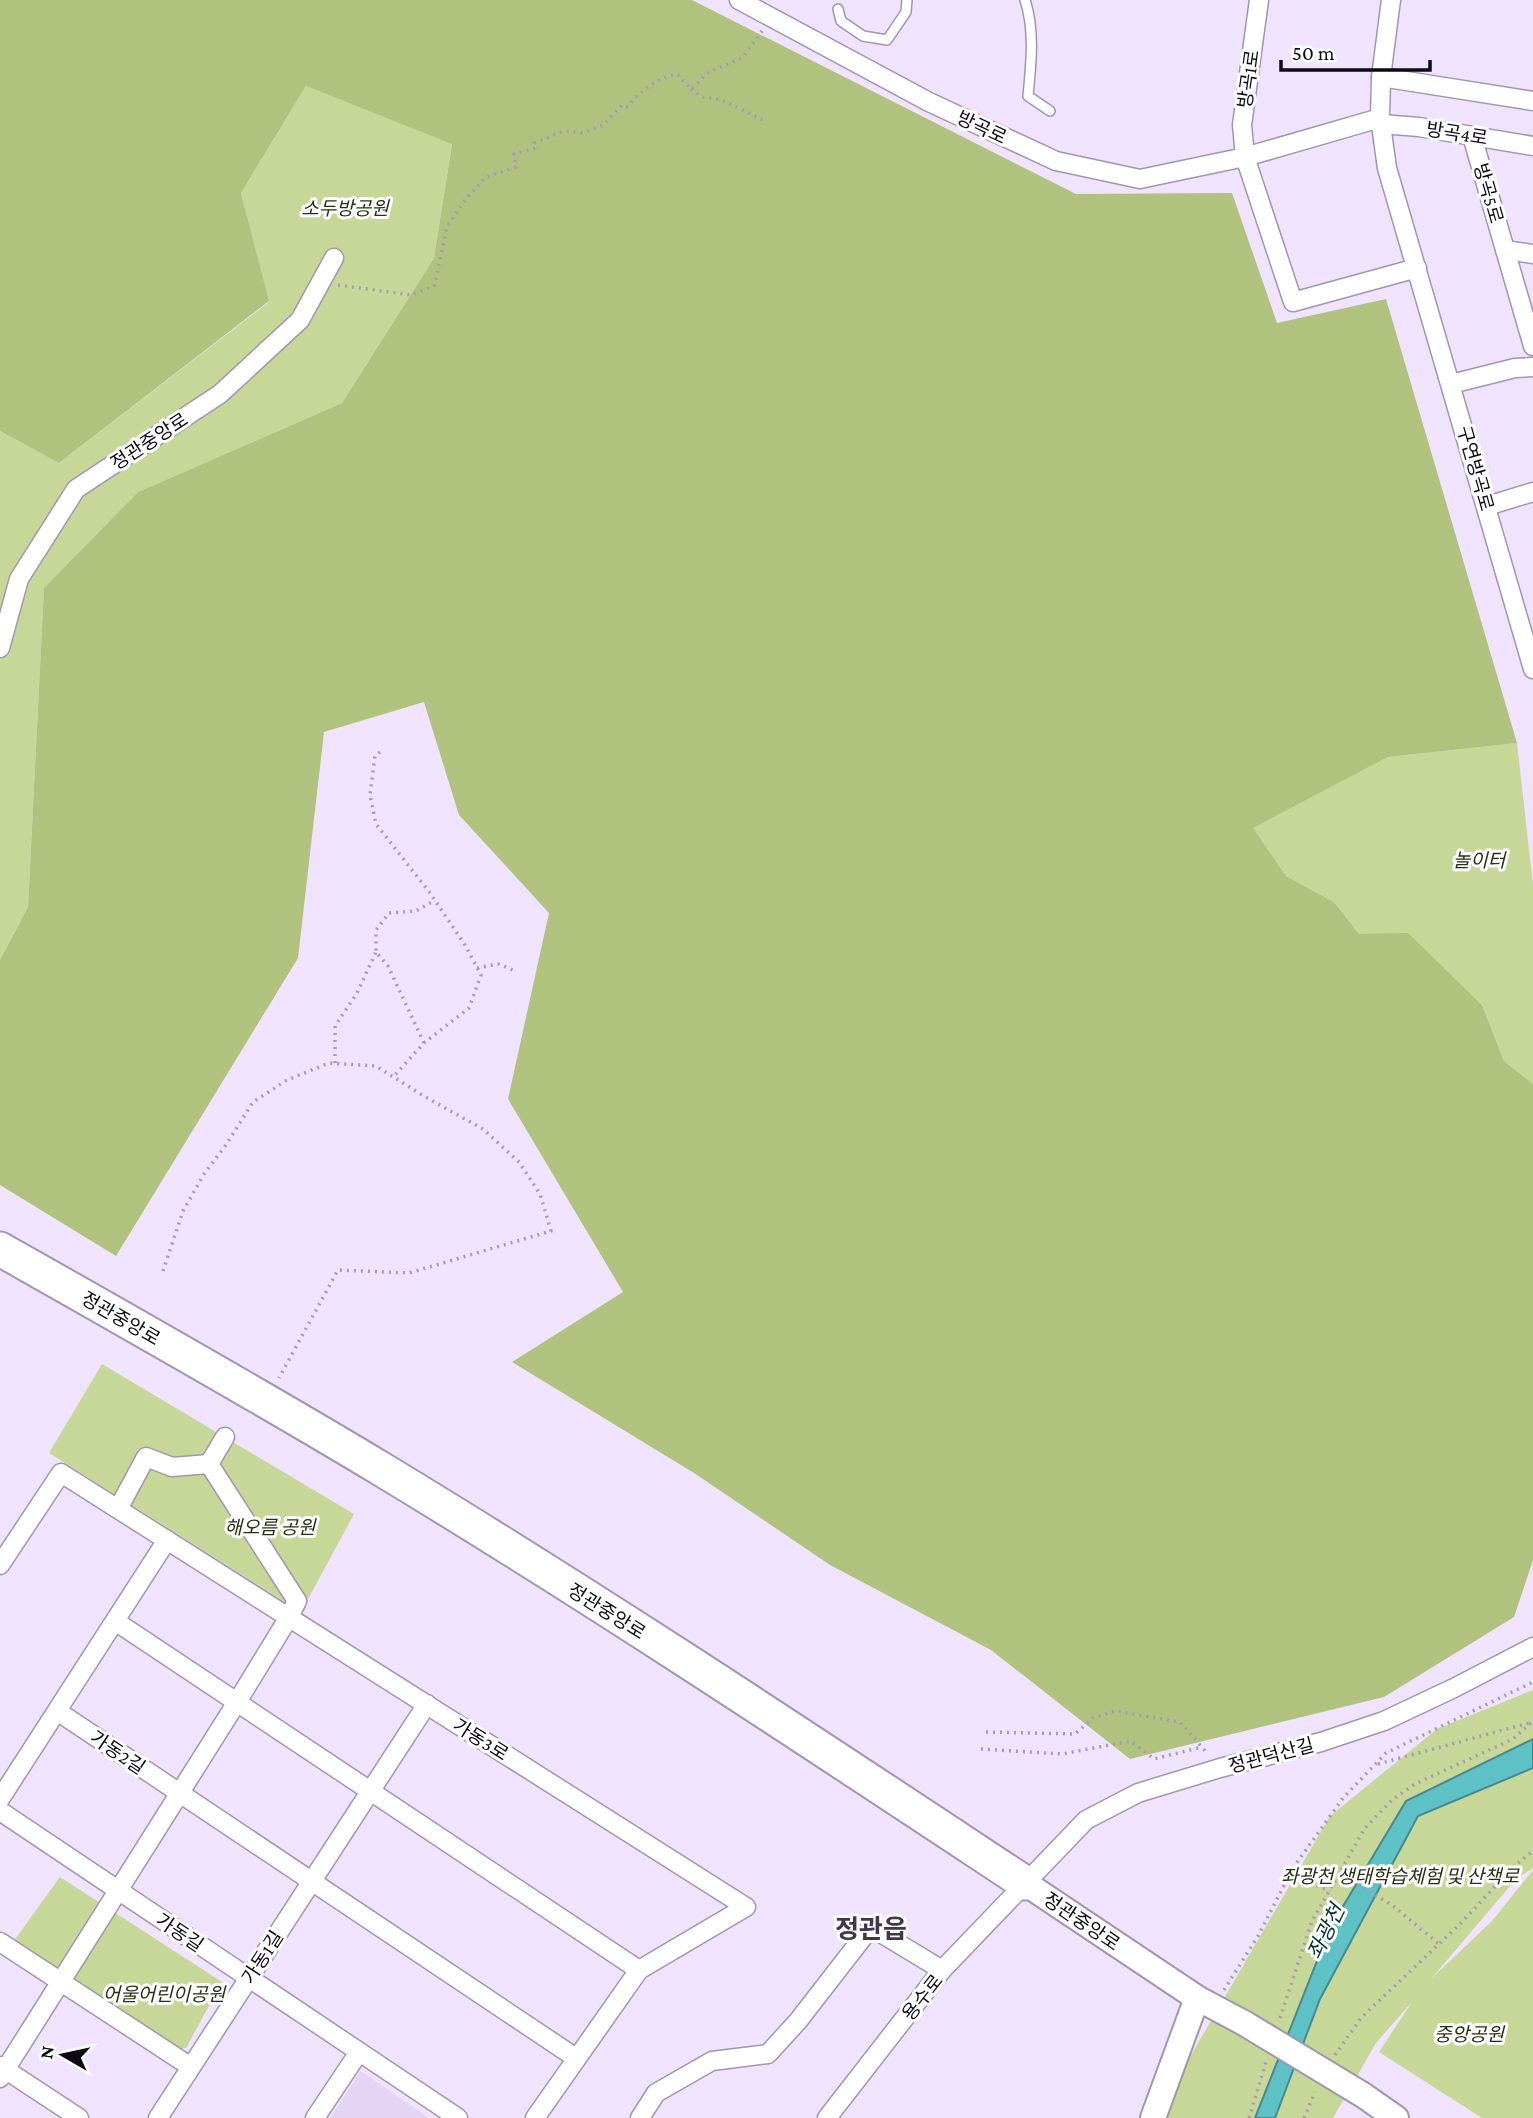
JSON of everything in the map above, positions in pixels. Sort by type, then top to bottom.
[{"type":"highway","name":"정관중앙로","points":[[0,1250],[383,1470],[695,1666],[1026,1883]]},
{"type":"main road","name":"정관중앙로","points":[[1026,1883],[1206,2002],[1363,2095],[1396,2118]]},
{"type":"main road","points":[[1153,2118],[1206,2002]]},
{"type":"street","name":"방곡로","points":[[738,0],[929,102],[1056,161],[1140,179],[1245,157],[1380,121]]},
{"type":"street","name":"방곡1로","points":[[1245,157],[1242,125],[1259,0]]},
{"type":"street","name":"구연방곡로","points":[[1391,0],[1381,78],[1380,121],[1387,167],[1487,506],[1526,618],[1533,669]]},
{"type":"street","points":[[1381,78],[1533,101]]},
{"type":"street","name":"방곡4로","points":[[1380,121],[1533,146]]},
{"type":"street","name":"방곡5로","points":[[1472,136],[1533,346]]},
{"type":"street","points":[[1245,157],[1293,302],[1417,268]]},
{"type":"street","name":"방곡5로","points":[[1505,250],[1533,254]]},
{"type":"street","name":"정관중앙로","points":[[0,648],[19,579],[76,489],[220,394],[300,320],[334,258]]},
{"type":"street","points":[[1451,384],[1515,368],[1533,367]]},
{"type":"street","points":[[1487,506],[1533,492]]},
{"type":"street","points":[[209,1464],[225,1437]]},
{"type":"street","points":[[118,1509],[146,1457],[172,1467],[209,1464]]},
{"type":"street","points":[[79,2118],[2,2071],[180,1793],[297,1601],[209,1464]]},
{"type":"street","name":"가동3로","points":[[0,1565],[61,1473],[746,1907],[639,1970]]},
{"type":"street","points":[[0,1799],[167,1540]]},
{"type":"street","points":[[115,1621],[639,1970],[535,2118]]},
{"type":"street","name":"정관덕산길","points":[[1026,1883],[1086,1820],[1138,1793],[1321,1742],[1384,1721],[1533,1647]]},
{"type":"street","name":"가동1길","points":[[158,2118],[427,1704]]},
{"type":"street","name":"가동2길","points":[[57,1711],[180,1793]]},
{"type":"street","points":[[180,1793],[576,2058]]},
{"type":"street","name":"가동길","points":[[0,1811],[458,2118]]},
{"type":"street","name":"용수로","points":[[827,2118],[942,1970],[1026,1883]]},
{"type":"street","points":[[640,2118],[656,2093],[712,2061],[768,2054],[798,2021],[871,1927],[942,1970]]},
{"type":"street","points":[[0,1942],[191,2067]]},
{"type":"street","points":[[315,2118],[359,2052]]},
{"type":"lane","points":[[838,9],[841,21],[863,36],[887,40],[905,12],[907,0]]},
{"type":"lane","points":[[1025,0],[1031,37],[1028,96],[1050,111]]},
{"type":"path","points":[[691,89],[709,72],[742,58],[771,18]]},
{"type":"path","points":[[320,283],[411,295],[434,286],[447,227],[466,199],[486,177],[516,167],[514,154],[535,148],[534,143],[564,131],[583,133],[603,125],[622,105],[627,107],[637,95],[661,78],[677,74],[702,97],[722,100],[765,121]]},
{"type":"path","points":[[380,752],[375,756],[370,795],[376,824],[435,900],[466,945],[481,975],[469,1008],[424,1043],[393,1077]]},
{"type":"path","points":[[335,1063],[335,1026],[357,993],[376,952],[376,930],[389,913],[415,911],[435,900]]},
{"type":"path","points":[[376,952],[388,965],[424,1043]]},
{"type":"path","points":[[477,968],[498,964],[513,970]]},
{"type":"path","points":[[163,1271],[183,1211],[204,1174],[253,1102],[287,1080],[329,1063],[376,1066],[422,1096],[483,1129],[519,1163],[540,1194],[551,1231],[408,1273],[338,1270],[267,1402]]},
{"type":"path","points":[[1206,2002],[1258,1936],[1291,1874],[1343,1798],[1386,1754],[1533,1682]]},
{"type":"path","points":[[986,1732],[1075,1734],[1093,1718],[1115,1711],[1180,1722],[1220,1768]]},
{"type":"path","points":[[1376,1764],[1533,1722]]},
{"type":"path","points":[[1280,2017],[1312,1921],[1365,1828],[1392,1800],[1415,1784],[1513,1739],[1533,1722]]},
{"type":"path","points":[[981,1749],[1062,1754],[1131,1741],[1154,1759],[1202,1747]]},
{"type":"path","points":[[1334,2057],[1361,2018],[1439,1944],[1514,1866],[1533,1851]]},
{"type":"path","points":[[1291,1874],[1330,1891]]},
{"type":"path","points":[[1339,1874],[1392,1905],[1439,1944]]},
{"type":"path","points":[[1249,2118],[1268,2057]]},
{"type":"path","points":[[1304,2118],[1318,2087]]},
{"type":"shaded area","points":[[0,0],[692,0],[1076,194],[1232,193],[1277,323],[1386,299],[1517,743],[1388,757],[1253,828],[1286,876],[1334,902],[1359,934],[1408,933],[1482,1005],[1504,1061],[1533,1084],[1533,1560],[1514,1617],[1384,1697],[1130,1759],[991,1650],[830,1565],[694,1473],[512,1362],[623,1292],[508,1099],[549,913],[459,815],[424,702],[324,732],[298,958],[116,1256],[0,1185],[0,960],[28,907],[44,588],[138,492],[342,403],[434,258],[452,144],[306,86],[241,193],[269,301],[59,463],[0,431]]},
{"type":"shaded area","name":"좌광천","points":[[1533,1739],[1533,1768],[1418,1816],[1320,1999],[1275,2118],[1255,2118],[1330,1928],[1406,1801]]},
{"type":"shaded area","points":[[361,2071],[429,2118],[330,2118]]},
{"type":"green space","name":"소두방공원","points":[[306,86],[452,143],[434,258],[342,403],[138,492],[44,588],[28,907],[0,960],[0,431],[59,463],[269,302],[241,193]]},
{"type":"green space","name":"놀이터","points":[[1517,743],[1533,885],[1533,1084],[1504,1061],[1482,1005],[1408,934],[1359,934],[1334,902],[1286,876],[1252,828],[1388,757]]},
{"type":"green space","name":"해오름 공원","points":[[102,1364],[354,1514],[301,1612],[49,1453]]},
{"type":"green space","name":"좌광천 생태학습체험 및 산책로","points":[[1533,1690],[1533,1868],[1516,1879],[1431,1979],[1492,1921],[1533,1870],[1533,2118],[1482,2118],[1379,2052],[1412,2002],[1376,2043],[1333,2118],[1163,2118],[1187,2062],[1330,1816],[1437,1729]]},
{"type":"green space","name":"어울어린이공원","points":[[60,1877],[222,1982],[186,2048],[174,2050],[13,1942]]},
{"type":"district","name":"정관읍","points":[[871,1929]]},
{"type":"park label","name":"중앙공원","points":[[1469,2034]]}]
